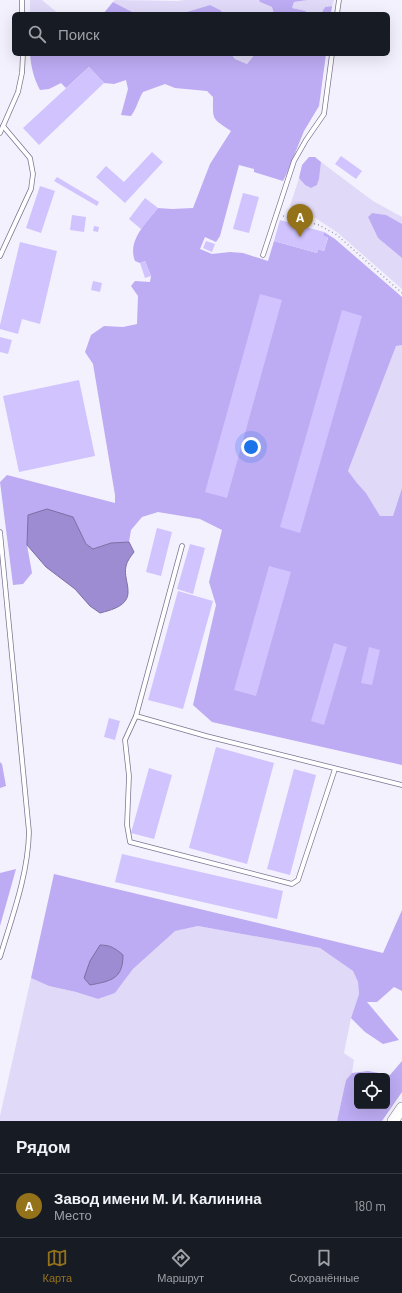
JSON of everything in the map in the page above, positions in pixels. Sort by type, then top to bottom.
[{"type":"street","points":[[393,1121],[402,1108]]},
{"type":"lane","points":[[22,0],[22,12]]},
{"type":"lane","points":[[337,12],[339,0]]},
{"type":"lane","points":[[0,133],[18,92],[22,73],[22,56]]},
{"type":"lane","points":[[263,255],[294,161],[324,114],[332,56]]},
{"type":"lane","points":[[0,256],[31,189],[33,174],[30,158],[3,126]]},
{"type":"lane","points":[[0,532],[29,832],[29,851],[25,870],[0,957]]},
{"type":"lane","points":[[182,546],[136,716],[125,740],[128,776],[127,825],[130,842],[292,884],[298,880],[335,768]]},
{"type":"lane","points":[[136,716],[206,736],[402,785]]},
{"type":"path","points":[[277,214],[287,218],[319,225],[328,229],[337,235],[402,293]]},
{"type":"shaded area","points":[[30,0],[42,0],[57,12],[30,12]]},
{"type":"shaded area","points":[[115,0],[259,0],[260,2],[272,7],[273,12],[221,12],[222,11],[210,5],[187,12],[132,12],[113,2]]},
{"type":"shaded area","points":[[259,0],[308,0],[294,2],[292,8],[306,12],[273,12],[272,7],[260,2]]},
{"type":"shaded area","points":[[308,0],[334,0],[332,6],[325,7],[322,12],[306,12],[292,8],[294,2]]},
{"type":"shaded area","points":[[113,2],[132,12],[105,12]]},
{"type":"shaded area","points":[[210,5],[222,11],[221,12],[187,12]]},
{"type":"shaded area","points":[[332,6],[331,12],[322,12],[325,7]]},
{"type":"shaded area","points":[[30,56],[233,56],[235,59],[247,64],[253,56],[326,56],[319,106],[304,131],[283,181],[254,172],[254,169],[239,165],[220,236],[216,242],[205,237],[200,249],[212,254],[230,252],[243,253],[268,261],[274,241],[317,253],[318,249],[324,251],[328,238],[323,236],[324,232],[335,239],[402,297],[402,345],[396,346],[348,471],[366,493],[380,516],[393,516],[402,488],[402,765],[212,722],[193,705],[216,605],[209,582],[222,530],[200,519],[158,512],[142,517],[131,530],[129,542],[111,543],[93,549],[86,544],[73,517],[27,545],[32,573],[23,584],[13,585],[0,482],[7,475],[115,503],[115,495],[93,364],[85,352],[91,335],[104,326],[123,327],[137,324],[138,296],[131,286],[135,281],[150,282],[151,276],[145,261],[140,263],[135,261],[133,254],[136,239],[143,226],[158,208],[193,208],[210,164],[231,131],[214,118],[213,97],[207,91],[175,88],[165,84],[143,92],[131,116],[121,115],[128,89],[126,80],[114,84],[104,83],[89,67],[66,88],[61,83],[49,89],[40,90],[31,64]]},
{"type":"shaded area","points":[[233,56],[253,56],[247,64],[235,59]]},
{"type":"shaded area","points":[[309,157],[315,157],[321,162],[317,185],[311,188],[305,185],[299,178],[302,165]]},
{"type":"shaded area","points":[[321,162],[373,201],[402,217],[402,224],[385,215],[372,213],[368,217],[378,238],[402,258],[402,289],[338,233],[317,219],[290,206],[299,178],[305,185],[311,188],[317,185]]},
{"type":"shaded area","points":[[372,213],[386,215],[402,224],[402,258],[378,238],[368,217]]},
{"type":"shaded area","points":[[396,345],[402,345],[402,488],[393,516],[380,516],[366,493],[348,471]]},
{"type":"shaded area","points":[[47,509],[73,517],[86,544],[93,549],[111,543],[129,542],[134,552],[128,560],[126,566],[125,573],[128,596],[122,604],[114,609],[100,613],[90,606],[75,589],[46,567],[27,545],[28,515]]},
{"type":"shaded area","points":[[0,762],[2,764],[6,786],[0,788]]},
{"type":"shaded area","points":[[16,869],[0,926],[0,873]]},
{"type":"shaded area","points":[[54,874],[383,953],[402,910],[402,991],[394,987],[377,1002],[367,1002],[399,1040],[383,1044],[365,1032],[351,1018],[359,994],[358,982],[353,971],[320,948],[198,926],[175,931],[133,969],[115,993],[98,999],[49,986],[31,978]]},
{"type":"shaded area","points":[[198,926],[320,948],[353,971],[358,982],[359,994],[351,1018],[344,1053],[354,1060],[352,1073],[346,1080],[337,1121],[0,1121],[31,978],[49,986],[98,999],[115,993],[133,969],[174,931]]},
{"type":"shaded area","points":[[100,945],[110,946],[123,955],[121,969],[114,978],[90,985],[84,978],[90,961]]},
{"type":"shaded area","points":[[402,1061],[402,1092],[382,1121],[337,1121],[346,1080],[352,1073],[368,1071],[379,1073],[354,1073],[354,1109],[390,1109],[390,1075]]},
{"type":"building","points":[[89,67],[104,83],[39,145],[23,128]]},
{"type":"building","points":[[152,152],[163,162],[125,203],[96,177],[106,166],[124,182]]},
{"type":"building","points":[[341,156],[362,171],[356,179],[335,164]]},
{"type":"building","points":[[57,177],[99,202],[97,206],[54,181]]},
{"type":"building","points":[[40,186],[55,191],[41,233],[26,228]]},
{"type":"building","points":[[243,193],[259,197],[249,233],[233,229]]},
{"type":"building","points":[[145,198],[158,208],[141,229],[129,219]]},
{"type":"building","points":[[72,215],[86,217],[84,232],[70,230]]},
{"type":"building","points":[[280,220],[324,232],[323,236],[328,237],[324,251],[318,249],[317,253],[274,241]]},
{"type":"building","points":[[94,226],[99,227],[98,232],[93,231]]},
{"type":"building","points":[[206,241],[215,244],[212,252],[203,248]]},
{"type":"building","points":[[20,242],[57,251],[40,324],[22,319],[18,334],[0,329],[0,325]]},
{"type":"building","points":[[145,261],[151,276],[145,278],[140,263]]},
{"type":"building","points":[[93,281],[102,283],[100,292],[91,290]]},
{"type":"building","points":[[260,294],[282,300],[227,498],[205,492]]},
{"type":"building","points":[[342,310],[362,316],[300,533],[280,527]]},
{"type":"building","points":[[0,337],[12,340],[8,354],[0,352]]},
{"type":"building","points":[[79,380],[95,456],[19,472],[3,396]]},
{"type":"building","points":[[157,528],[172,532],[161,576],[146,572]]},
{"type":"building","points":[[190,544],[205,548],[193,594],[177,589]]},
{"type":"building","points":[[269,566],[291,572],[256,696],[234,690]]},
{"type":"building","points":[[178,591],[213,601],[183,709],[148,700]]},
{"type":"building","points":[[334,643],[347,647],[324,725],[311,721]]},
{"type":"building","points":[[369,647],[380,650],[372,685],[361,683]]},
{"type":"building","points":[[109,718],[120,721],[115,740],[104,737]]},
{"type":"building","points":[[216,747],[274,763],[247,864],[189,848]]},
{"type":"building","points":[[149,768],[172,775],[154,839],[131,833]]},
{"type":"building","points":[[294,769],[316,775],[290,875],[267,869]]},
{"type":"building","points":[[122,854],[283,891],[277,919],[115,882]]},
{"type":"place","name":"Завод имени М. И. Калинина","points":[[300,237]]}]
